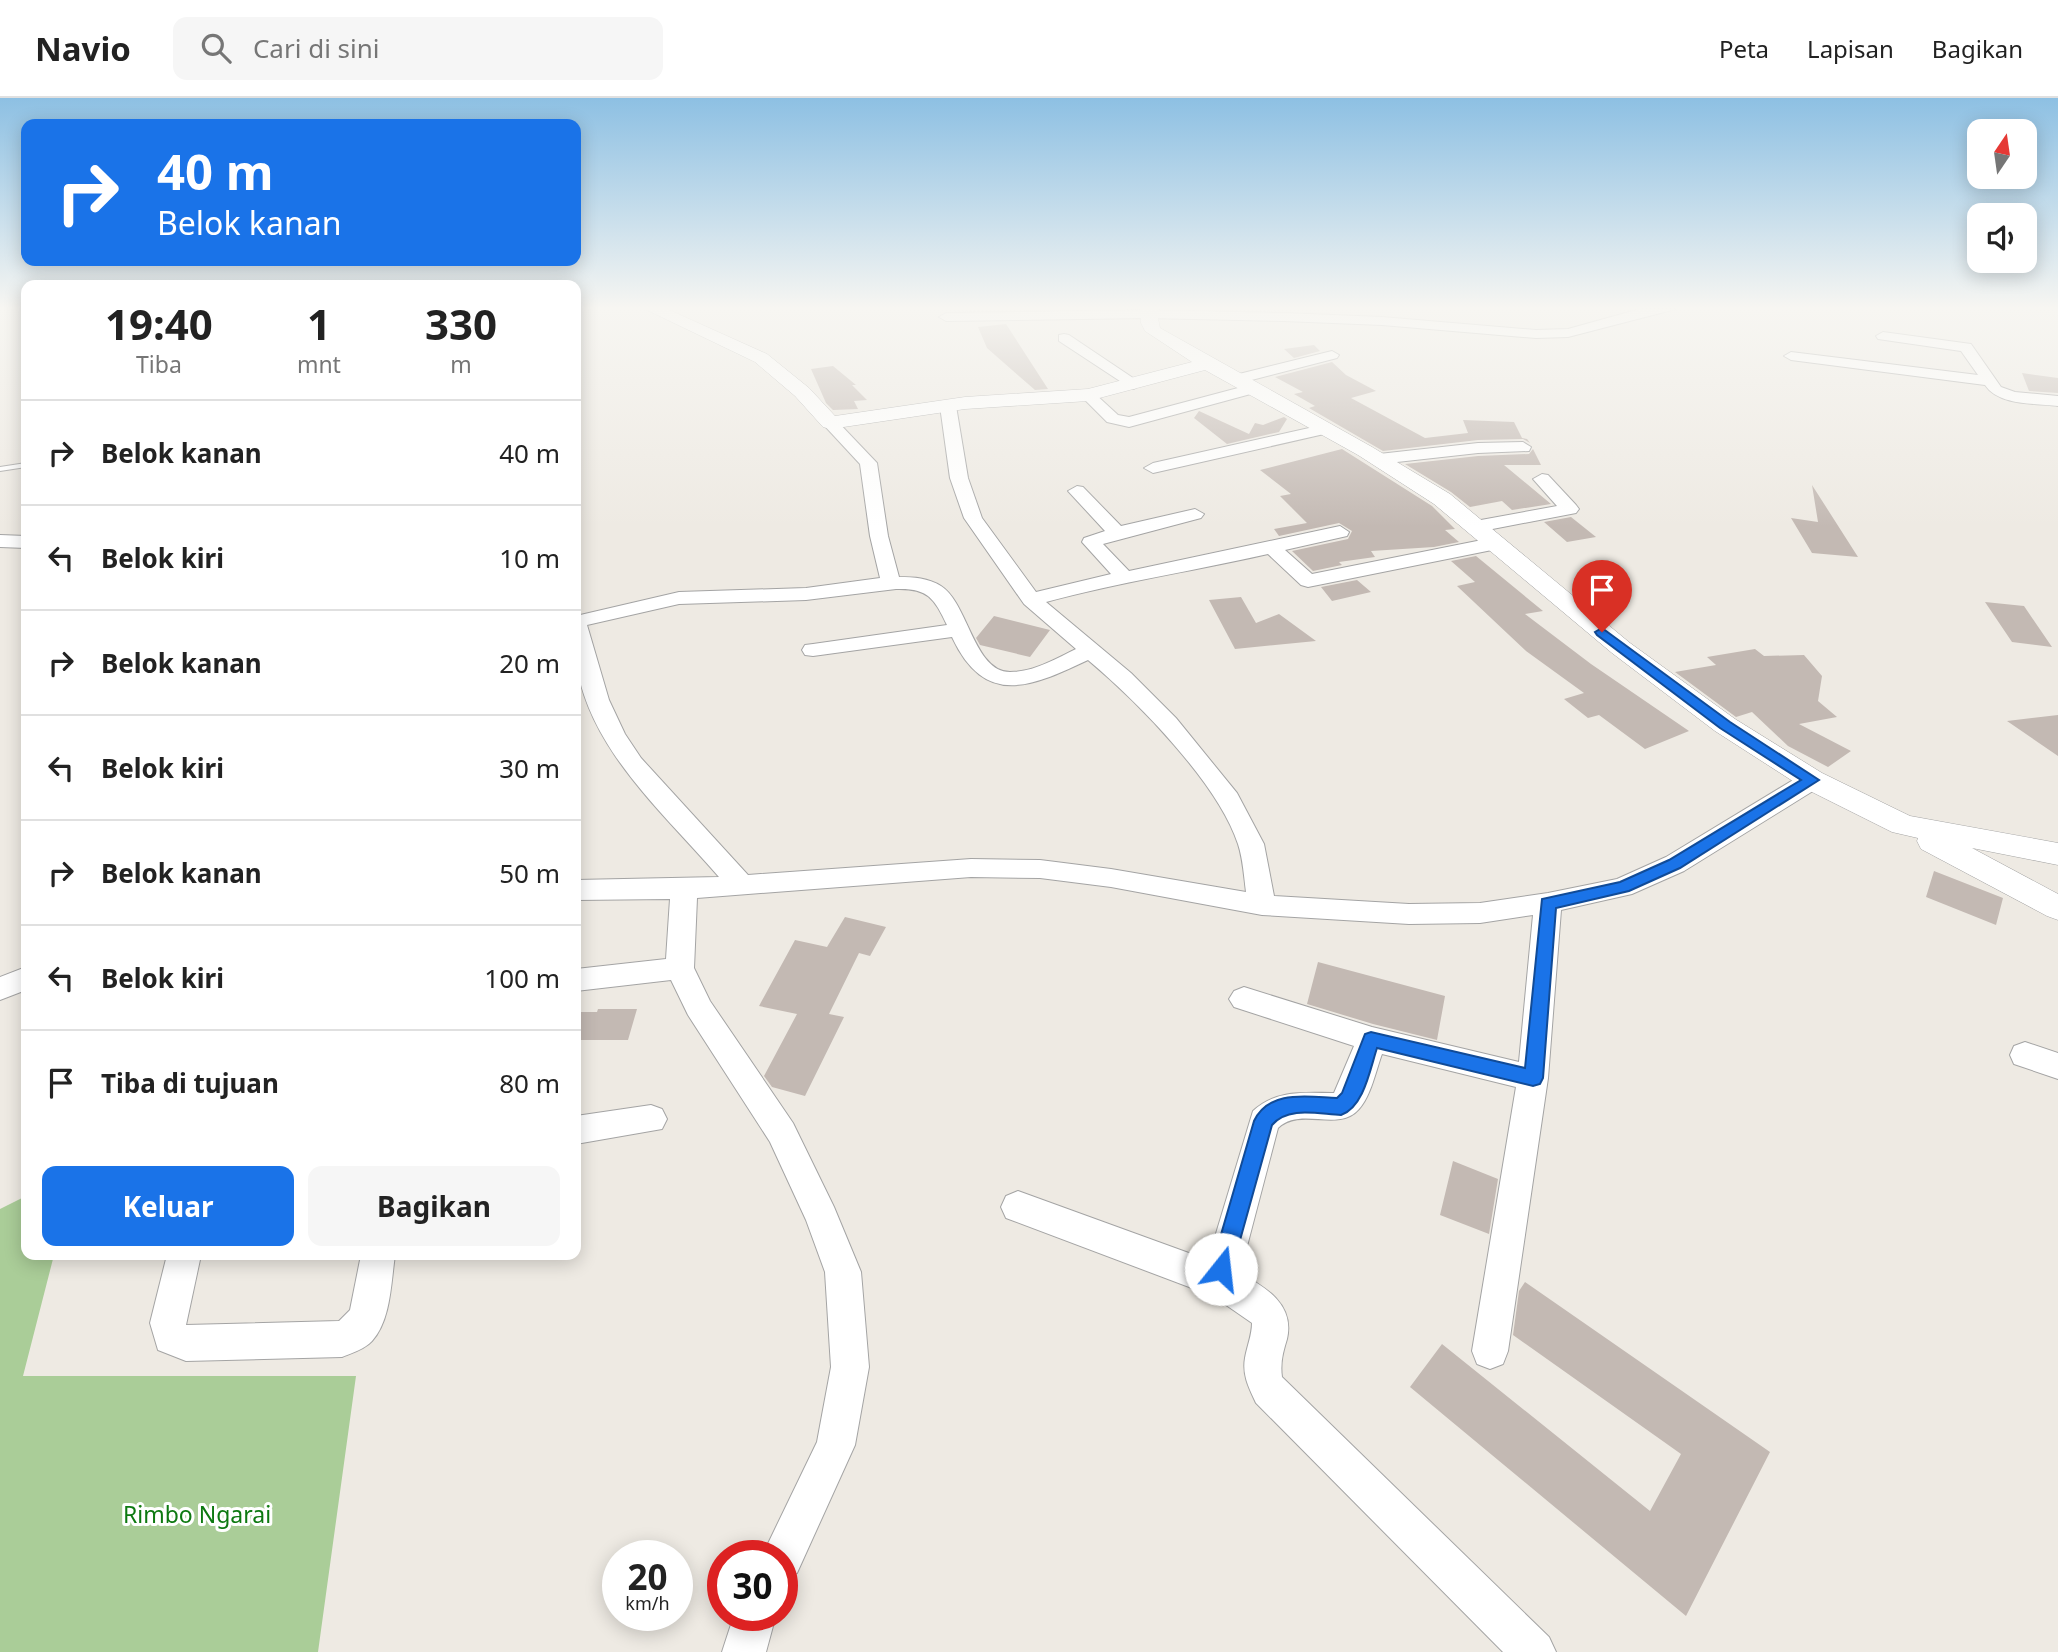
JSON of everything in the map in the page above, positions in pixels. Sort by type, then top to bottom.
[{"type":"street","points":[[789,382],[868,463],[879,536],[891,584]]},
{"type":"street","points":[[1130,382],[1134,384]]},
{"type":"street","points":[[830,423],[948,406],[1088,395],[1143,382]]},
{"type":"street","points":[[1240,382],[1379,459],[1442,499],[1621,648],[1725,725],[1812,780],[2045,901],[2055,854],[1903,825]]},
{"type":"street","points":[[1088,395],[1113,419],[1129,422],[1252,382]]},
{"type":"street","points":[[1989,382],[1996,390],[2004,394],[2058,401]]},
{"type":"street","points":[[948,406],[959,478],[973,518],[1031,600],[1123,678],[1168,723],[1228,799],[1251,844],[1262,905]]},
{"type":"street","points":[[1153,468],[1327,429]]},
{"type":"street","points":[[1379,459],[1478,448],[1523,447]]},
{"type":"street","points":[[1477,526],[1570,509],[1542,479]]},
{"type":"street","points":[[1077,491],[1117,533]]},
{"type":"street","points":[[1125,578],[1091,542],[1195,514]]},
{"type":"street","points":[[1031,600],[1085,585],[1340,532]]},
{"type":"street","points":[[0,541],[21,542]]},
{"type":"street","points":[[1271,547],[1308,582],[1497,543]]},
{"type":"street","points":[[581,621],[659,600],[807,594],[891,584],[922,584],[943,595],[957,629],[979,664],[995,677],[1025,678],[1090,651]]},
{"type":"street","points":[[813,650],[957,629]]},
{"type":"street","points":[[581,640],[598,700],[614,735],[633,764],[740,883]]},
{"type":"street","points":[[581,890],[684,889],[971,868],[1040,869],[1111,878],[1262,905],[1409,914],[1480,913],[1548,903],[1623,887],[1675,864],[1812,780]]},
{"type":"street","points":[[684,889],[680,968],[698,1007],[782,1133],[822,1218],[843,1272],[850,1367],[836,1445],[791,1540]]},
{"type":"street","points":[[1490,1351],[1533,1078],[1548,903]]},
{"type":"street","points":[[581,980],[680,968]]},
{"type":"street","points":[[0,989],[21,980]]},
{"type":"street","points":[[1244,999],[1371,1039],[1533,1078]]},
{"type":"street","points":[[1224,1283],[1221,1269],[1264,1121],[1273,1110],[1291,1104],[1341,1107],[1349,1098],[1371,1039]]},
{"type":"street","points":[[2025,1055],[2058,1066]]},
{"type":"street","points":[[581,1129],[651,1119]]},
{"type":"street","points":[[1018,1207],[1224,1283],[1264,1309],[1270,1319],[1271,1328],[1260,1367],[1262,1379],[1269,1390],[1534,1652]]},
{"type":"street","points":[[183,1260],[168,1323],[171,1337],[187,1343],[342,1339],[358,1330],[367,1317],[377,1260]]},
{"type":"street","points":[[744,1652],[750,1631]]},
{"type":"lane","points":[[0,469],[21,466]]},
{"type":"green space","name":"Rimbo Ngarai","points":[[21,1198],[21,1260],[53,1260],[23,1376],[356,1376],[318,1652],[0,1652],[0,1209]]},
{"type":"building","points":[[817,382],[852,382],[867,400],[854,401],[858,409],[833,410],[826,403]]},
{"type":"building","points":[[1025,382],[1043,382],[1048,389],[1035,390]]},
{"type":"building","points":[[1283,382],[1358,382],[1376,391],[1351,398],[1425,438],[1468,433],[1463,420],[1514,422],[1522,438],[1530,443],[1523,439],[1478,440],[1383,451],[1309,408],[1315,406],[1294,394],[1303,392]]},
{"type":"building","points":[[2025,382],[2058,382],[2058,393],[2029,391]]},
{"type":"building","points":[[1199,411],[1249,434],[1255,423],[1263,425],[1284,417],[1287,419],[1279,432],[1227,444],[1194,418]]},
{"type":"building","points":[[1342,449],[1432,506],[1455,529],[1445,530],[1459,542],[1434,547],[1371,551],[1375,557],[1339,562],[1342,565],[1313,571],[1292,551],[1348,539],[1352,531],[1339,523],[1279,536],[1274,529],[1307,523],[1280,496],[1291,494],[1260,470]]},
{"type":"building","points":[[1533,449],[1541,465],[1504,465],[1551,504],[1512,510],[1502,501],[1470,507],[1405,464],[1478,456],[1529,454]]},
{"type":"building","points":[[1812,485],[1858,557],[1812,553],[1791,518],[1818,522]]},
{"type":"building","points":[[1571,517],[1596,537],[1567,542],[1544,522]]},
{"type":"building","points":[[1476,556],[1543,611],[1525,614],[1591,664],[1689,731],[1645,749],[1599,715],[1588,718],[1564,699],[1584,693],[1526,651],[1457,586],[1475,582],[1451,561]]},
{"type":"building","points":[[1357,580],[1371,592],[1332,601],[1321,587]]},
{"type":"building","points":[[1241,597],[1256,623],[1279,614],[1316,641],[1235,649],[1209,600]]},
{"type":"building","points":[[1985,602],[2024,606],[2052,647],[2012,642]]},
{"type":"building","points":[[994,616],[1050,630],[1030,657],[980,645],[976,638]]},
{"type":"building","points":[[1755,649],[1764,656],[1804,655],[1822,676],[1818,701],[1837,717],[1799,724],[1851,751],[1828,767],[1788,746],[1752,712],[1736,717],[1675,672],[1716,665],[1707,657]]},
{"type":"building","points":[[2058,715],[2058,756],[2007,721]]},
{"type":"building","points":[[1934,871],[2003,898],[1996,925],[1926,897]]},
{"type":"building","points":[[845,917],[886,927],[870,956],[859,953],[829,1014],[844,1017],[805,1096],[772,1087],[764,1076],[797,1014],[759,1006],[795,940],[827,947]]},
{"type":"building","points":[[1318,962],[1445,996],[1437,1040],[1307,1004]]},
{"type":"building","points":[[598,1009],[637,1009],[628,1040],[581,1040],[581,1012],[597,1012]]},
{"type":"building","points":[[1453,1161],[1498,1179],[1489,1234],[1440,1215]]},
{"type":"building","points":[[1525,1282],[1770,1452],[1686,1616],[1410,1387],[1442,1344],[1650,1511],[1681,1454],[1513,1335],[1519,1291]]},
{"type":"route","points":[[1221,1269],[1264,1121],[1273,1110],[1291,1104],[1341,1107],[1349,1098],[1371,1039],[1533,1078],[1548,903],[1623,887],[1675,864],[1812,780],[1725,725],[1602,632]]}]
